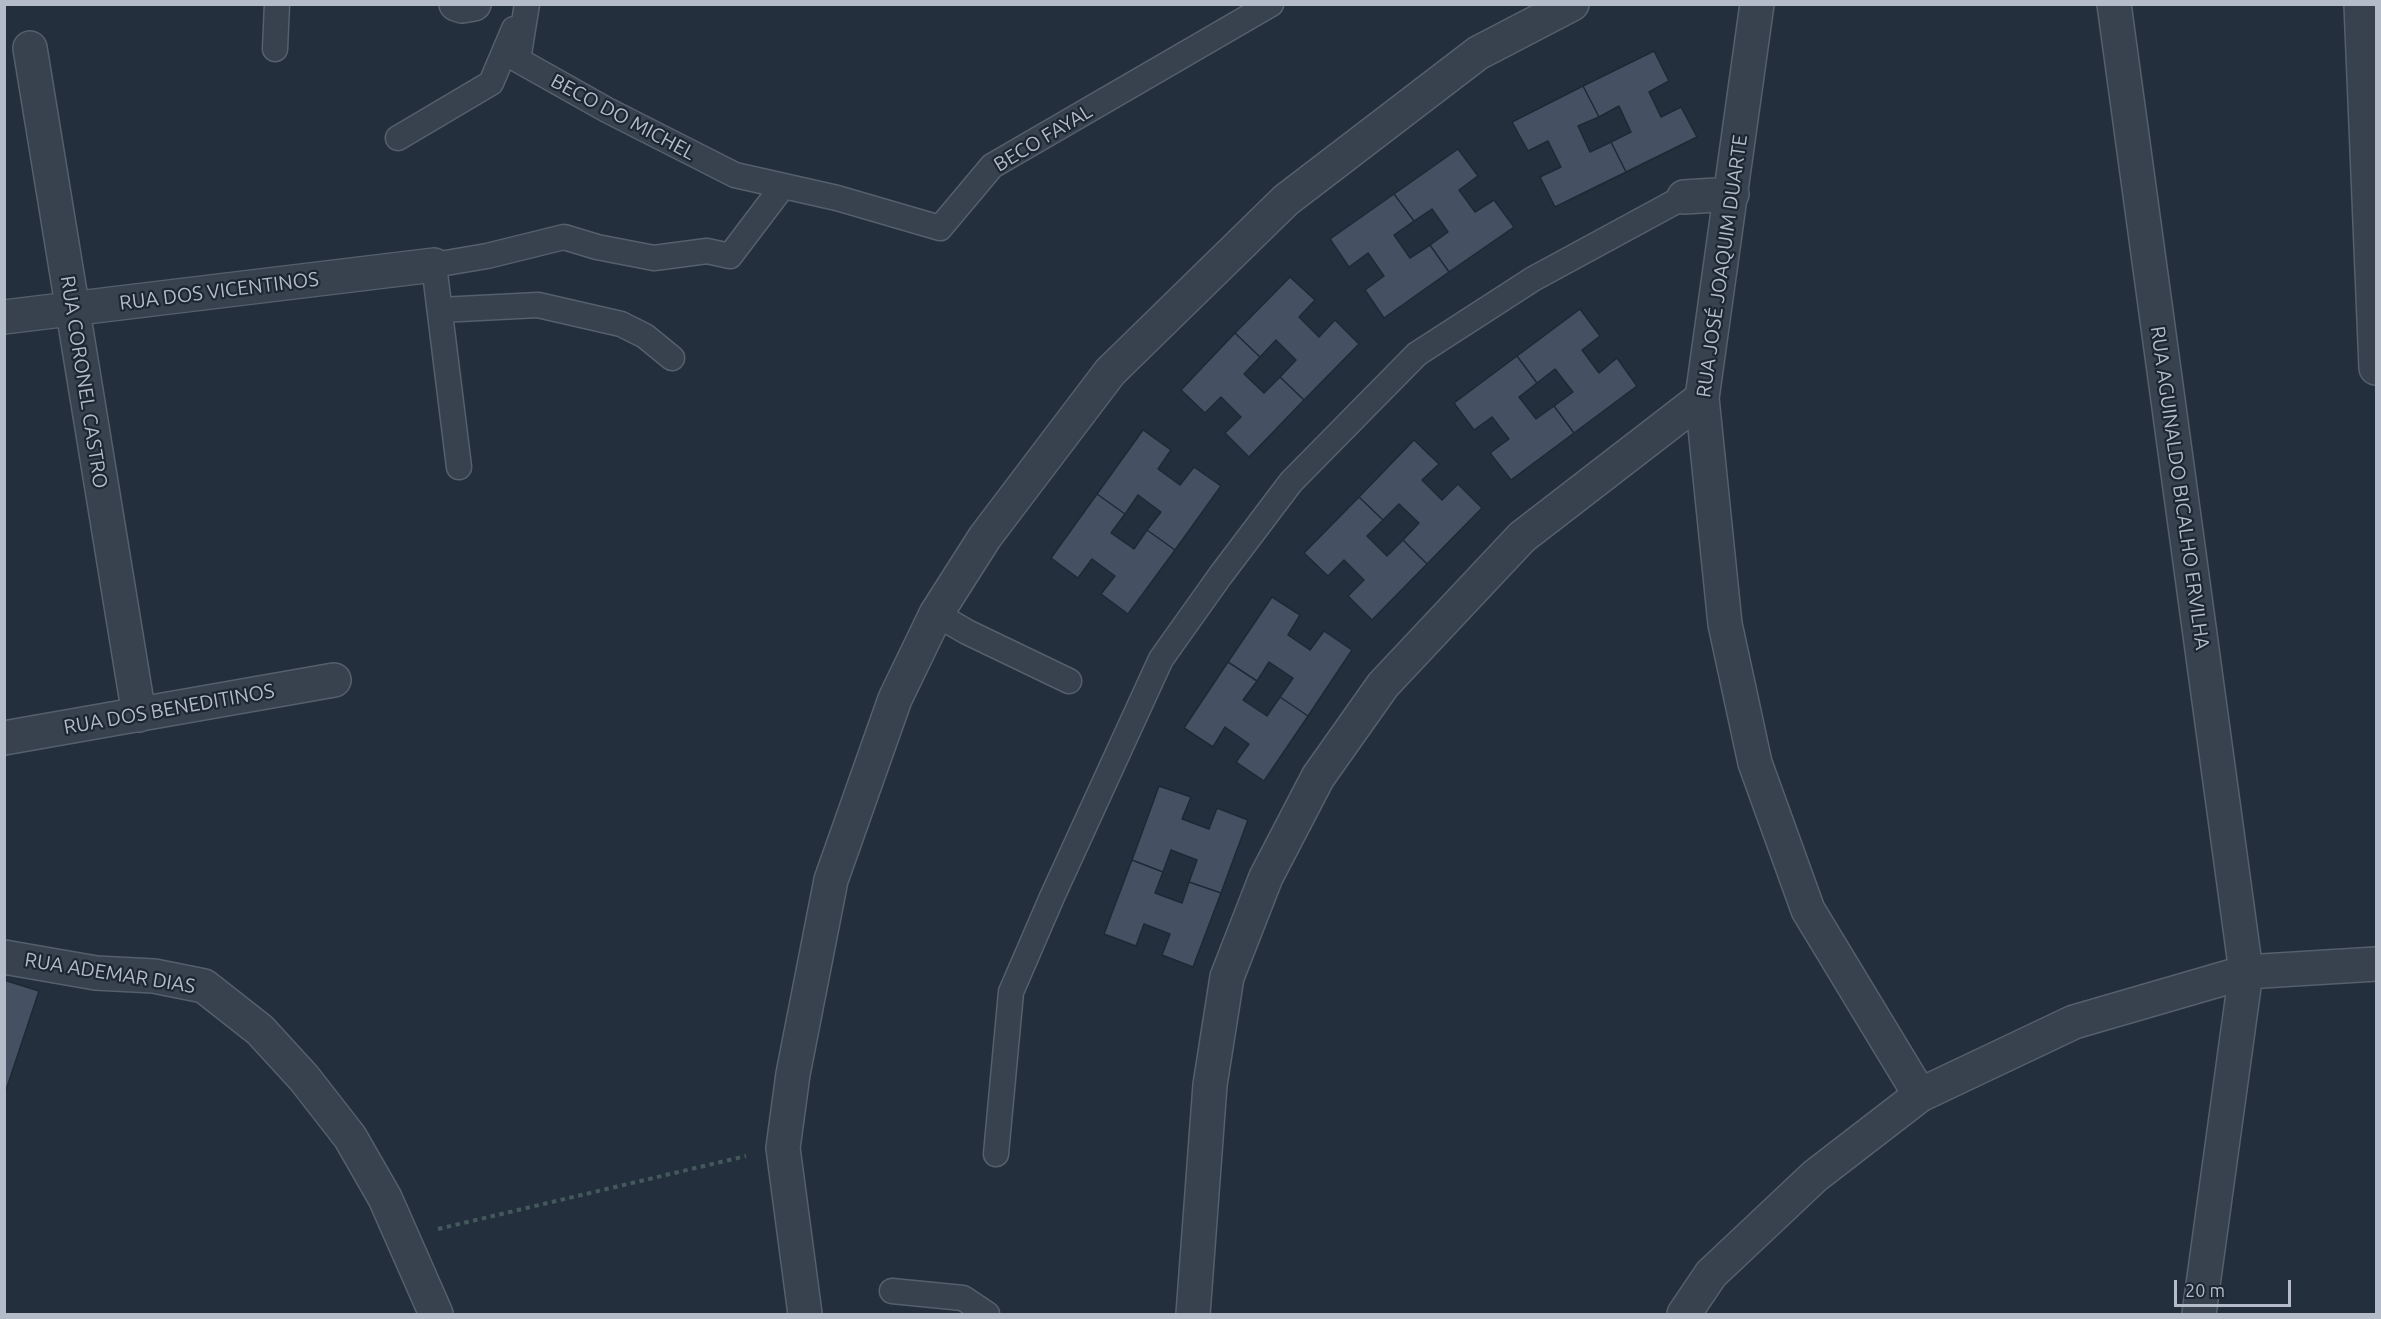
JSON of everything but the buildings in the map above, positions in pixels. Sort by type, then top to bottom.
[{"type":"street","points":[[456,4],[462,6],[474,4]]},
{"type":"street","name":"RUA JOSÉ JOAQUIM DUARTE","points":[[1757,4],[1702,398],[1725,624],[1755,763],[1808,910],[1920,1095]]},
{"type":"street","name":"RUA AGUINALDO BICALHO ERVILHA","points":[[2114,4],[2246,972],[2199,1314]]},
{"type":"street","points":[[2361,4],[2376,368]]},
{"type":"street","points":[[805,1314],[783,1148],[794,1074],[831,880],[895,699],[936,614],[985,537],[1118,364],[1286,200],[1478,53],[1554,8]]},
{"type":"street","name":"RUA CORONEL CASTRO","points":[[30,48],[139,715]]},
{"type":"street","points":[[1684,197],[1732,194]]},
{"type":"street","name":"RUA DOS VICENTINOS","points":[[4,317],[434,265]]},
{"type":"street","points":[[1194,1314],[1210,1085],[1227,977],[1266,877],[1318,777],[1383,685],[1522,537],[1702,398]]},
{"type":"street","name":"RUA DOS BENEDITINOS","points":[[4,738],[334,680]]},
{"type":"street","name":"RUA ADEMAR DIAS","points":[[4,957],[96,973],[153,976],[204,986],[260,1030],[304,1078],[350,1137],[385,1198],[436,1314]]},
{"type":"street","points":[[1684,1314],[1711,1274],[1815,1176],[1920,1095],[2074,1022],[2246,972],[2376,964]]},
{"type":"lane","points":[[275,49],[277,4]]},
{"type":"lane","points":[[398,138],[491,83],[526,4]]},
{"type":"lane","name":"BECO DO MICHEL","points":[[526,4],[518,60],[607,110],[735,175],[783,186]]},
{"type":"lane","name":"BECO FAYAL","points":[[783,186],[837,198],[940,228],[992,166],[1271,4]]},
{"type":"lane","name":"RUA DOS VICENTINOS","points":[[434,265],[487,256],[564,237],[597,247],[654,258],[707,251],[730,256],[783,186]]},
{"type":"lane","points":[[996,1154],[1011,992],[1161,659],[1220,576],[1291,482],[1417,354],[1533,279],[1684,197]]},
{"type":"lane","points":[[434,265],[459,467]]},
{"type":"lane","points":[[440,310],[538,305],[621,324],[645,336],[672,358]]},
{"type":"lane","points":[[936,614],[967,632],[1069,681]]},
{"type":"lane","points":[[892,1291],[963,1298],[987,1314]]},
{"type":"path","points":[[402,1237],[783,1148]]}]
